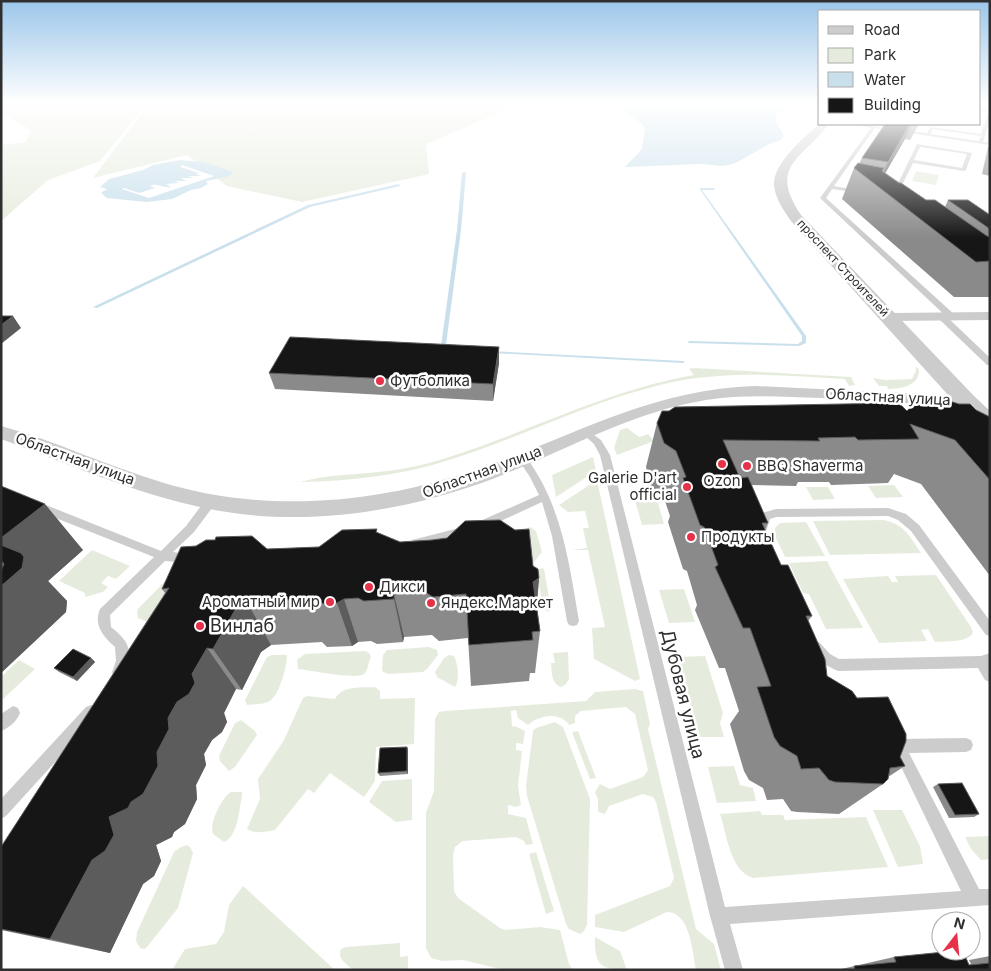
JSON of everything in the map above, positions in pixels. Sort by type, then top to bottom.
[{"type":"street","name":"проспект Строителей","points":[[803,147],[789,162],[782,174],[780,184],[782,194],[796,218],[966,401],[990,423]]},
{"type":"street","points":[[889,318],[990,316]]},
{"type":"street","name":"Областная улица","points":[[1,432],[163,490],[211,501],[266,508],[312,509],[360,506],[403,499],[444,488],[523,459],[635,412],[666,403],[707,395],[749,391],[966,401]]},
{"type":"street","name":"проспект Строителей","points":[[966,401],[990,435]]},
{"type":"lane","points":[[858,147],[823,198],[947,317],[990,362]]},
{"type":"lane","points":[[892,198],[918,147]]},
{"type":"lane","points":[[911,162],[964,170],[970,153],[957,147]]},
{"type":"lane","points":[[829,189],[864,196]]},
{"type":"lane","name":"Дубовая улица","points":[[587,433],[598,442],[605,455],[734,970]]},
{"type":"lane","points":[[523,459],[539,480],[556,529],[573,621]]},
{"type":"lane","points":[[408,545],[481,525],[517,511],[544,497]]},
{"type":"lane","points":[[112,686],[118,679],[122,661],[121,646],[105,629],[104,613],[190,529],[211,501]]},
{"type":"lane","points":[[28,503],[162,556],[200,558]]},
{"type":"lane","points":[[765,538],[762,530],[766,516],[776,513],[888,512],[902,517],[915,528],[990,631]]},
{"type":"lane","points":[[813,640],[825,658],[838,665],[985,661],[990,676]]},
{"type":"lane","points":[[1,811],[101,701]]},
{"type":"lane","points":[[1,724],[13,712]]},
{"type":"lane","points":[[719,916],[982,897],[898,746],[966,745]]},
{"type":"green space","points":[[1,147],[111,147],[100,161],[48,180],[1,221]]},
{"type":"green space","points":[[116,147],[426,147],[429,174],[302,202],[227,186],[187,155],[93,178]]},
{"type":"green space","points":[[916,171],[939,175],[936,185],[912,181]]},
{"type":"green space","points":[[916,366],[919,370],[916,380],[908,386],[888,389],[887,386],[879,386],[873,378],[885,380],[912,379]]},
{"type":"green space","points":[[689,369],[851,377],[855,385],[849,386],[845,379],[775,375],[729,375],[683,380],[605,401],[473,452],[428,466],[374,477],[300,482],[332,476],[402,469],[439,460],[477,448],[599,401],[662,382],[694,375]]},
{"type":"green space","points":[[627,428],[639,437],[648,434],[654,441],[617,455],[614,448],[620,430]]},
{"type":"green space","points":[[593,457],[596,471],[556,497],[552,475]]},
{"type":"green space","points":[[597,480],[640,679],[635,681],[594,659],[592,628],[605,627],[588,550],[572,550],[587,548],[583,528],[589,528],[585,511],[568,512],[559,505]]},
{"type":"green space","points":[[894,485],[903,497],[876,498],[868,486]]},
{"type":"green space","points":[[806,487],[828,487],[835,499],[813,500]]},
{"type":"green space","points":[[656,496],[664,524],[642,525],[634,497]]},
{"type":"green space","points":[[883,520],[901,527],[921,553],[830,555],[813,521]]},
{"type":"green space","points":[[806,522],[825,556],[785,557],[775,536],[775,528],[780,523]]},
{"type":"green space","points":[[530,527],[536,531],[542,552],[532,565],[496,542]]},
{"type":"green space","points":[[92,550],[130,566],[116,579],[108,576],[101,583],[108,587],[103,592],[85,597],[85,593],[59,581]]},
{"type":"green space","points":[[827,561],[863,628],[826,629],[809,594],[803,593],[789,563]]},
{"type":"green space","points":[[541,568],[544,569],[551,609],[549,612],[543,609],[537,572]]},
{"type":"green space","points":[[172,574],[157,626],[138,618],[138,609]]},
{"type":"green space","points":[[936,575],[971,627],[973,632],[971,636],[957,641],[935,642],[928,629],[921,630],[927,641],[879,643],[843,579],[888,576],[892,582],[898,582],[895,576]]},
{"type":"green space","points":[[684,589],[695,622],[669,623],[659,590]]},
{"type":"green space","points":[[429,647],[437,650],[438,655],[423,672],[388,674],[382,671],[383,655],[387,650]]},
{"type":"green space","points":[[368,652],[371,656],[364,674],[359,676],[298,669],[297,660],[305,654]]},
{"type":"green space","points":[[568,652],[569,679],[561,687],[555,683],[553,677],[551,663],[555,663],[553,653]]},
{"type":"green space","points":[[287,655],[286,666],[277,692],[269,702],[247,705],[245,700],[267,657]]},
{"type":"green space","points":[[449,655],[454,656],[457,663],[458,680],[455,687],[437,677],[435,672],[444,658]]},
{"type":"green space","points":[[705,656],[723,713],[720,723],[724,737],[700,737],[677,657]]},
{"type":"green space","points":[[19,660],[35,669],[1,701],[1,677]]},
{"type":"green space","points":[[375,687],[380,691],[380,699],[415,698],[414,744],[376,747],[375,781],[364,797],[330,773],[314,793],[308,789],[275,830],[257,832],[247,829],[260,799],[258,779],[284,740],[303,698],[307,696],[335,699],[342,691],[347,689]]},
{"type":"green space","points":[[635,689],[643,691],[650,724],[648,729],[696,929],[714,944],[721,970],[696,970],[686,926],[675,914],[667,912],[624,932],[595,927],[595,915],[670,886],[674,878],[656,802],[653,797],[643,794],[609,806],[605,814],[598,812],[598,799],[595,792],[600,784],[610,789],[643,777],[648,770],[635,714],[626,707],[581,711],[575,716],[575,723],[569,725],[560,718],[549,716],[538,719],[528,725],[518,718],[516,710],[511,711],[512,726],[525,731],[523,744],[516,743],[516,750],[522,751],[518,786],[521,805],[516,807],[508,805],[508,814],[526,818],[533,844],[526,845],[524,841],[516,837],[463,841],[455,847],[453,855],[454,891],[458,898],[505,930],[540,927],[560,930],[569,964],[573,970],[504,970],[463,960],[442,961],[431,958],[426,948],[426,813],[434,791],[435,719],[439,712],[586,701],[595,692]]},
{"type":"green space","points":[[241,720],[255,731],[257,735],[235,767],[229,771],[220,761],[219,756],[235,723]]},
{"type":"green space","points":[[555,722],[563,727],[590,799],[587,925],[580,934],[569,929],[566,924],[527,796],[526,786],[533,731],[536,728]]},
{"type":"green space","points":[[578,731],[596,778],[590,779],[572,732]]},
{"type":"green space","points":[[734,766],[740,785],[753,788],[756,801],[717,803],[708,767]]},
{"type":"green space","points":[[412,779],[412,820],[396,822],[369,802],[382,781]]},
{"type":"green space","points":[[231,792],[242,792],[242,796],[235,829],[229,839],[224,842],[213,834],[212,830],[214,818],[220,805]]},
{"type":"green space","points":[[873,810],[902,810],[920,846],[923,864],[898,867]]},
{"type":"green space","points":[[760,811],[762,815],[783,815],[785,820],[866,817],[888,867],[753,878],[745,874],[734,860],[720,814]]},
{"type":"green space","points":[[990,836],[990,859],[981,860],[971,849],[965,837]]},
{"type":"green space","points":[[187,845],[193,853],[178,908],[147,947],[145,949],[140,948],[136,941],[137,932],[174,852]]},
{"type":"green space","points":[[536,852],[554,911],[546,914],[529,854]]},
{"type":"green space","points":[[243,886],[335,970],[172,970],[185,949],[216,944],[224,932],[229,905]]},
{"type":"green space","points":[[595,937],[620,951],[627,970],[610,969],[600,964],[596,954]]},
{"type":"green space","points":[[400,943],[400,957],[408,956],[408,970],[353,970],[340,956],[341,949],[346,947]]},
{"type":"water","points":[[642,147],[764,147],[742,160],[722,166],[699,164],[625,167]]},
{"type":"water","points":[[179,160],[204,162],[233,172],[230,176],[206,181],[208,184],[201,188],[191,190],[172,199],[147,202],[107,198],[101,193],[107,189],[100,187],[109,179],[143,170],[153,165]],"holes":[[[182,165],[214,176],[149,198],[122,189],[139,193],[155,188],[150,186],[153,185],[171,187],[166,184],[179,183],[174,181],[186,181],[181,178],[193,178],[188,176],[201,176],[196,174],[199,173],[180,167]]]},
{"type":"building","points":[[869,147],[897,147],[888,162],[862,158]]},
{"type":"building","points":[[858,163],[884,168],[882,171],[899,183],[926,200],[935,200],[990,237],[990,261],[976,262],[854,168]]},
{"type":"building","points":[[948,200],[968,200],[990,215],[990,229]]},
{"type":"building","points":[[1,316],[13,316],[1,325]]},
{"type":"building","points":[[290,337],[499,347],[493,384],[269,373]]},
{"type":"building","points":[[917,400],[946,400],[959,404],[970,404],[976,410],[990,417],[990,480],[955,440],[910,424],[919,439],[858,440],[855,437],[818,438],[820,441],[723,440],[740,478],[748,477],[768,523],[762,523],[781,565],[788,565],[812,616],[806,616],[825,659],[827,676],[852,691],[857,698],[888,697],[906,734],[906,741],[900,757],[905,766],[890,768],[888,779],[883,784],[835,782],[829,780],[819,768],[801,769],[797,756],[780,746],[774,737],[757,687],[771,686],[750,628],[743,628],[715,567],[718,565],[704,527],[700,525],[683,478],[686,477],[676,451],[664,443],[657,423],[662,411],[669,411],[675,407],[899,403],[907,411]]},
{"type":"building","points":[[1,486],[45,504],[1,538]]},
{"type":"building","points":[[500,520],[515,530],[529,529],[533,566],[538,569],[539,578],[533,582],[540,631],[532,632],[533,640],[469,645],[466,594],[433,597],[425,592],[394,594],[394,599],[364,601],[358,598],[344,599],[337,603],[309,604],[303,599],[247,602],[235,610],[213,649],[207,648],[192,674],[195,683],[189,694],[177,702],[168,718],[169,729],[157,752],[158,766],[143,794],[131,802],[128,808],[109,817],[114,835],[105,851],[92,860],[50,939],[1,929],[1,847],[169,588],[162,589],[181,547],[196,546],[206,540],[215,540],[216,537],[252,536],[267,549],[319,547],[342,530],[377,529],[376,532],[400,542],[432,540],[447,538],[465,521]]},
{"type":"building","points":[[1,545],[21,553],[24,557],[22,568],[1,586],[1,571],[4,564],[1,560]]},
{"type":"building","points":[[73,649],[91,658],[73,677],[54,668]]},
{"type":"building","points":[[407,747],[407,771],[378,773],[380,748]]},
{"type":"building","points":[[962,783],[979,814],[955,815],[938,784]]},
{"type":"building","points":[[931,953],[931,961],[967,961],[969,965],[990,963],[990,970],[855,970],[854,966],[896,962],[894,957]]},
{"type":"waterway","points":[[450,346],[443,346],[459,230],[464,173]]},
{"type":"waterway","points":[[95,307],[309,206],[399,185]]},
{"type":"waterway","points":[[690,342],[799,345],[804,342],[804,336],[700,189],[714,189]]},
{"type":"waterway","points":[[492,352],[683,362]]},
{"type":"place","name":"Футболика","points":[[380,381]]},
{"type":"place","name":"Ozon","points":[[722,464]]},
{"type":"place","name":"BBQ Shaverma","points":[[747,466]]},
{"type":"place","name":"Galerie D'art official","points":[[687,487]]},
{"type":"place","name":"Продукты","points":[[691,537]]},
{"type":"place","name":"Дикси","points":[[369,587]]},
{"type":"place","name":"Ароматный мир","points":[[330,602]]},
{"type":"place","name":"Яндекс.Маркет","points":[[431,603]]},
{"type":"place","name":"Винлаб","points":[[200,626]]}]
